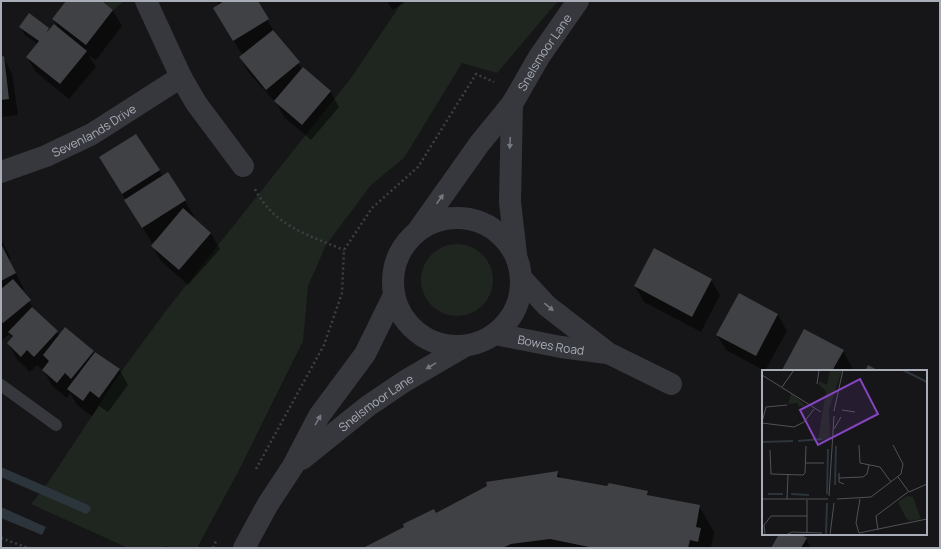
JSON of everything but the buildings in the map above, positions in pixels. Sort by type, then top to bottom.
[{"type":"street","points":[[146,1],[181,77],[196,103],[242,166]]},
{"type":"street","name":"Snelsmoor Lane","points":[[418,231],[480,143],[515,99],[539,57],[578,1]]},
{"type":"street","name":"Sevenlands Drive","points":[[1,172],[46,156],[92,134],[181,77]]},
{"type":"street","name":"Snelsmoor Lane","points":[[515,99],[510,202],[516,255]]},
{"type":"street","points":[[461,217],[484,223],[503,236],[516,255],[522,279],[521,295],[516,310],[507,323],[495,334],[481,342],[465,346],[446,345],[428,339],[412,327],[405,317],[394,294],[393,277],[397,260],[405,244],[418,231],[438,220],[461,217]]},
{"type":"street","name":"Bowes Road","points":[[522,279],[547,306],[608,353],[671,384]]},
{"type":"street","name":"Snelsmoor Lane","points":[[244,548],[268,504],[293,466],[319,416],[365,354],[394,294]]},
{"type":"street","name":"Bowes Road","points":[[495,334],[561,347],[608,353]]},
{"type":"street","name":"Snelsmoor Lane","points":[[293,466],[368,406],[405,381],[465,346]]},
{"type":"lane","points":[[1,385],[56,425]]},
{"type":"path","points":[[255,471],[324,345],[342,293],[344,250],[372,208],[418,166],[476,74],[515,99]]},
{"type":"path","points":[[242,166],[262,203],[289,227],[344,250]]},
{"type":"path","points":[[213,548],[220,534]]},
{"type":"path","points":[[1,538],[28,548]]},
{"type":"shaded area","points":[[102,1],[121,1],[122,3],[113,10]]},
{"type":"shaded area","points":[[403,1],[558,1],[497,73],[462,63],[404,158],[371,185],[326,245],[308,286],[303,341],[239,470],[197,548],[170,548],[166,546],[161,548],[128,548],[31,504],[47,484],[123,369],[168,308],[351,78]]},
{"type":"shaded area","points":[[457,244],[471,247],[483,254],[490,266],[493,280],[490,294],[483,306],[471,313],[457,316],[443,313],[431,306],[424,294],[421,280],[424,266],[431,254],[443,247]]},
{"type":"shaded area","points":[[1,507],[46,527],[42,535],[1,518]]},
{"type":"waterway","points":[[1,472],[86,509]]}]
